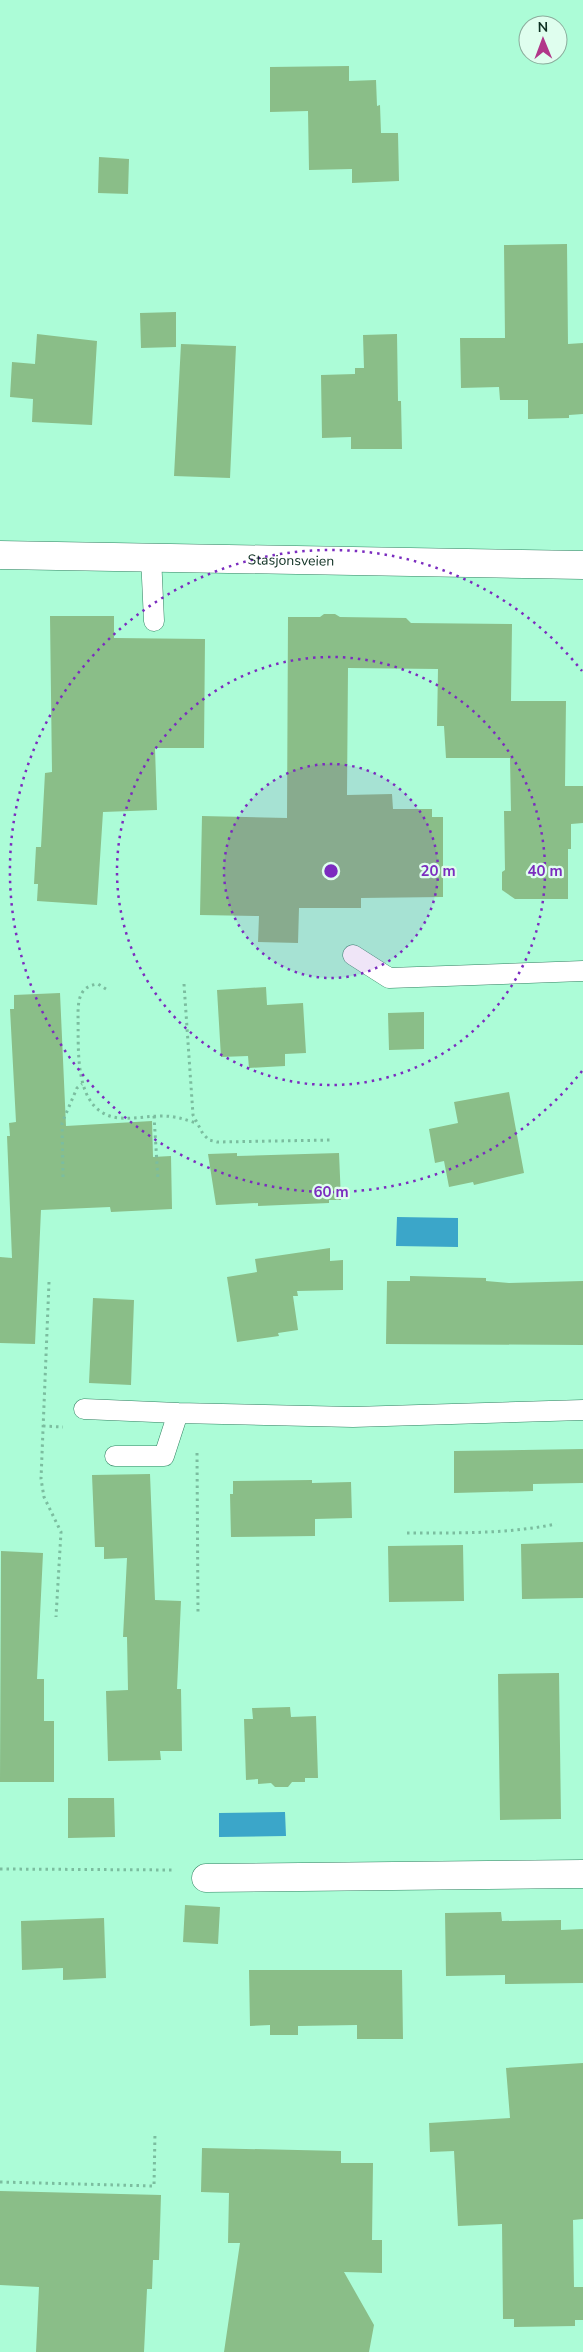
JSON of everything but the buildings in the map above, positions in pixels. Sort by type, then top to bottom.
[{"type":"street","name":"Stasjonsveien","points":[[0,554],[583,565]]},
{"type":"street","points":[[206,1878],[583,1874]]},
{"type":"lane","points":[[151,556],[154,621]]},
{"type":"lane","points":[[353,955],[389,978],[583,971]]},
{"type":"lane","points":[[84,1409],[353,1417],[583,1410]]},
{"type":"lane","points":[[115,1456],[164,1456],[187,1413]]},
{"type":"path","points":[[106,989],[98,984],[87,986],[82,991],[78,1002],[82,1084],[92,1102],[110,1116],[177,1117],[196,1123]]},
{"type":"path","points":[[184,984],[193,1115],[196,1123],[209,1140],[217,1142],[333,1140]]},
{"type":"path","points":[[63,1177],[62,1123],[77,1088],[82,1084]]},
{"type":"path","points":[[154,1116],[158,1180]]},
{"type":"path","points":[[49,1282],[41,1478],[44,1497],[61,1532],[56,1617]]},
{"type":"path","points":[[187,1413],[198,1615]]},
{"type":"path","points":[[407,1533],[496,1533],[556,1524]]},
{"type":"path","points":[[0,1869],[181,1870],[206,1878]]},
{"type":"path","points":[[0,2182],[154,2186],[154,2132]]},
{"type":"water","points":[[397,1217],[458,1218],[458,1247],[396,1246]]},
{"type":"water","points":[[285,1812],[286,1836],[219,1837],[219,1813]]}]
